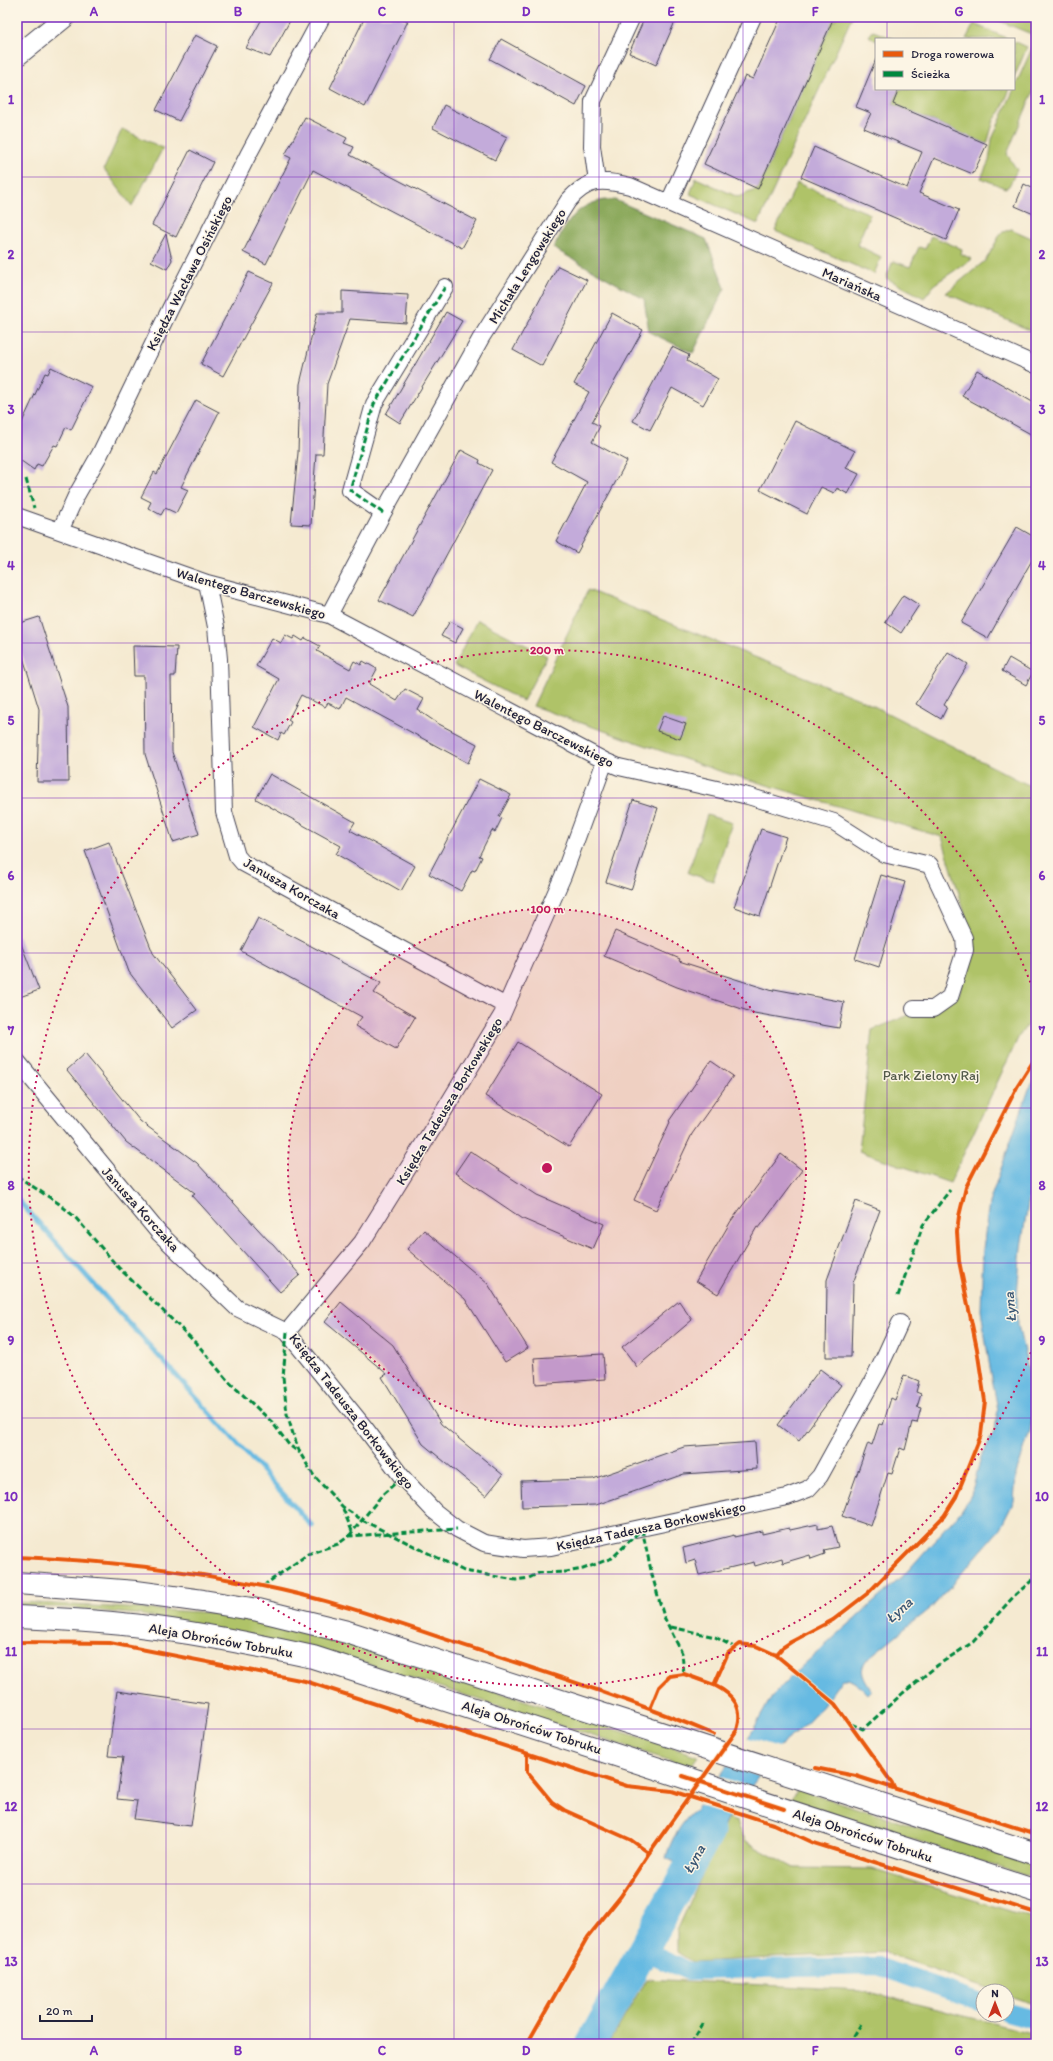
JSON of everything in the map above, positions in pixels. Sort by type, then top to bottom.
[{"type":"main road","points":[[17,1584],[136,1592],[258,1610],[347,1632],[1036,1854]]},
{"type":"main road","name":"Aleja Obrońców Tobruku","points":[[17,1617],[80,1620],[147,1626],[247,1643],[313,1657],[1036,1891]]},
{"type":"street","points":[[17,56],[65,17]]},
{"type":"street","name":"Księdza Wacława Osińskiego","points":[[60,531],[76,496],[100,454],[170,309],[241,169],[322,17]]},
{"type":"street","points":[[597,182],[592,146],[593,101],[632,17]]},
{"type":"street","points":[[668,202],[753,17]]},
{"type":"street","name":"Mariańska","points":[[597,182],[613,182],[630,186],[1036,365]]},
{"type":"street","name":"Michała Lengowskiego","points":[[329,615],[481,338],[568,201],[579,188],[597,182]]},
{"type":"street","points":[[384,513],[350,490],[374,404],[445,287]]},
{"type":"street","name":"Walentego Barczewskiego","points":[[17,516],[207,583],[329,615],[619,767],[748,796],[834,822],[884,854],[930,865],[964,938],[965,950],[950,997],[933,1009],[914,1009]]},
{"type":"street","name":"Janusza Korczaka","points":[[207,583],[216,627],[219,659],[224,812],[237,856],[243,863],[506,1006]]},
{"type":"street","name":"Księdza Tadeusza Borkowskiego","points":[[605,761],[563,876],[506,1006],[446,1109],[362,1242],[287,1332],[365,1428],[402,1477],[434,1511],[457,1528],[478,1540],[489,1544],[523,1549],[551,1547],[599,1538],[787,1497],[808,1489],[820,1476],[878,1371],[900,1323]]},
{"type":"street","name":"Janusza Korczaka","points":[[17,1061],[159,1233],[237,1308],[287,1332]]},
{"type":"green space","points":[[837,17],[852,17],[758,224],[690,194],[696,178],[738,197],[758,189],[830,26],[830,18],[835,21]]},
{"type":"green space","points":[[990,17],[1036,17],[1036,36]]},
{"type":"green space","points":[[974,24],[1007,38],[967,38]]},
{"type":"green space","points":[[873,31],[891,38],[875,38],[875,40],[869,36]]},
{"type":"green space","points":[[1015,41],[1027,47],[1015,76]]},
{"type":"green space","points":[[1032,48],[1036,50],[1036,85],[1007,154],[1017,170],[1009,186],[1005,188],[981,178],[989,161],[992,139],[1014,90],[1015,90],[1015,87]]},
{"type":"green space","points":[[899,90],[1010,90],[1001,111],[994,120],[987,144],[893,104]]},
{"type":"green space","points":[[122,129],[163,148],[132,206],[104,169]]},
{"type":"green space","points":[[797,183],[870,214],[857,245],[881,257],[874,274],[775,231]]},
{"type":"green space","points":[[615,200],[706,239],[725,288],[693,353],[649,332],[644,299],[553,248],[573,216],[594,202]]},
{"type":"green space","points":[[1011,229],[1036,240],[1036,333],[946,293],[986,260],[1001,233]]},
{"type":"green space","points":[[931,236],[962,249],[961,254],[972,259],[936,283],[924,298],[886,278],[893,261],[910,267],[919,247],[925,249]]},
{"type":"green space","name":"Park Zielony Raj","points":[[588,590],[864,701],[1036,789],[1036,1013],[1019,1036],[950,1183],[859,1151],[872,1030],[959,995],[971,934],[942,837],[713,769],[533,706]]},
{"type":"green space","points":[[477,620],[547,656],[523,701],[454,666]]},
{"type":"green space","points":[[707,815],[732,823],[713,881],[688,873]]},
{"type":"green space","points":[[17,1602],[217,1613],[278,1626],[358,1647],[698,1756],[690,1767],[355,1660],[142,1615],[69,1608],[17,1606]]},
{"type":"green space","points":[[798,1789],[1036,1866],[1036,1879],[790,1800]]},
{"type":"green space","points":[[727,1819],[737,1822],[746,1842],[794,1868],[872,1869],[1036,1919],[1036,2005],[1015,1998],[1015,1983],[975,1984],[883,1952],[692,1962],[677,1952],[677,1931]]},
{"type":"green space","points":[[646,1979],[861,1990],[975,2019],[975,2023],[992,2023],[1036,2034],[1036,2044],[609,2044]]},
{"type":"water","points":[[1036,1078],[1036,1173],[1030,1191],[1021,1247],[1017,1295],[1018,1325],[1035,1400],[1030,1431],[1016,1474],[1014,1501],[1000,1529],[935,1604],[867,1659],[864,1663],[862,1671],[871,1690],[867,1694],[853,1681],[842,1679],[822,1707],[801,1729],[785,1741],[727,1819],[702,1875],[666,1858],[670,1845],[681,1825],[696,1809],[752,1732],[772,1696],[801,1667],[903,1576],[961,1511],[971,1495],[981,1458],[995,1430],[998,1410],[981,1310],[983,1249],[989,1203],[1029,1089]]},
{"type":"pier","points":[[746,1737],[782,1748],[761,1777],[725,1765]]},
{"type":"pier","points":[[718,1776],[753,1788],[732,1816],[697,1805]]},
{"type":"building","points":[[263,17],[292,17],[270,57],[246,48]]},
{"type":"building","points":[[365,17],[399,17],[408,21],[365,107],[330,88]]},
{"type":"building","points":[[645,17],[677,17],[656,65],[629,53]]},
{"type":"building","points":[[781,17],[834,17],[758,189],[704,164],[745,76],[753,79]]},
{"type":"building","points":[[195,35],[217,46],[179,121],[156,110]]},
{"type":"building","points":[[501,39],[586,86],[576,106],[490,59]]},
{"type":"building","points":[[875,61],[875,90],[899,90],[893,104],[987,144],[973,174],[934,158],[919,193],[959,210],[946,240],[801,177],[814,147],[907,188],[922,152],[864,128],[871,113],[856,107]]},
{"type":"building","points":[[444,105],[507,137],[495,160],[433,128]]},
{"type":"building","points":[[305,117],[347,138],[344,143],[354,147],[350,155],[477,221],[462,248],[313,170],[266,264],[243,252],[291,158],[285,155]]},
{"type":"building","points":[[190,150],[213,162],[176,237],[152,225]]},
{"type":"building","points":[[1024,184],[1036,190],[1036,215],[1015,206]]},
{"type":"building","points":[[166,234],[172,260],[167,269],[151,261]]},
{"type":"building","points":[[558,266],[587,280],[542,366],[513,350]]},
{"type":"building","points":[[249,272],[273,283],[223,376],[201,364]]},
{"type":"building","points":[[342,291],[408,295],[406,323],[350,319],[327,384],[323,454],[316,454],[311,525],[291,524],[298,453],[300,384],[317,313],[342,313]]},
{"type":"building","points":[[446,312],[462,321],[400,423],[386,414]]},
{"type":"building","points":[[612,313],[643,330],[592,422],[600,426],[592,442],[627,461],[577,553],[556,541],[587,482],[551,462],[589,392],[574,384]]},
{"type":"building","points":[[672,347],[689,355],[687,361],[718,379],[703,405],[672,388],[650,430],[633,421]]},
{"type":"building","points":[[51,367],[92,387],[71,430],[66,427],[57,446],[54,445],[42,466],[37,464],[34,470],[17,458],[17,433],[45,373],[48,374]]},
{"type":"building","points":[[977,370],[1036,404],[1036,437],[962,396]]},
{"type":"building","points":[[196,400],[219,412],[181,487],[188,490],[176,513],[165,508],[161,515],[148,508],[151,502],[141,497],[154,472],[157,474]]},
{"type":"building","points":[[795,421],[855,451],[846,468],[859,474],[848,494],[837,488],[834,493],[821,487],[807,514],[760,490]]},
{"type":"building","points":[[461,450],[480,460],[479,463],[492,470],[413,617],[379,600]]},
{"type":"building","points":[[1017,527],[1036,538],[1036,553],[988,638],[961,623]]},
{"type":"building","points":[[903,595],[919,605],[901,633],[885,622]]},
{"type":"building","points":[[39,617],[68,707],[69,782],[37,782],[39,709],[17,638],[17,624]]},
{"type":"building","points":[[450,621],[463,628],[455,643],[441,636]]},
{"type":"building","points":[[285,635],[293,639],[295,636],[303,641],[305,638],[320,646],[317,651],[350,669],[354,661],[361,665],[363,661],[377,669],[369,684],[397,701],[405,689],[424,699],[418,710],[437,723],[477,744],[468,763],[346,697],[340,709],[328,703],[325,707],[301,695],[288,720],[291,722],[284,735],[281,733],[278,740],[254,727],[279,679],[256,666],[272,638],[281,643]]},
{"type":"building","points":[[133,646],[177,647],[175,676],[171,676],[172,752],[199,834],[173,842],[145,754],[144,676],[134,676]]},
{"type":"building","points":[[948,652],[968,664],[944,705],[947,707],[941,719],[916,704]]},
{"type":"building","points":[[1009,658],[1033,672],[1026,685],[1002,671]]},
{"type":"building","points":[[663,716],[686,724],[680,739],[657,731]]},
{"type":"building","points":[[270,774],[355,822],[350,830],[415,866],[401,891],[336,854],[341,846],[256,799]]},
{"type":"building","points":[[479,779],[511,795],[499,817],[502,818],[495,832],[492,830],[479,856],[482,857],[475,871],[472,870],[461,891],[429,874]]},
{"type":"building","points":[[633,800],[658,808],[631,890],[606,882]]},
{"type":"building","points":[[761,829],[786,837],[760,916],[734,907]]},
{"type":"building","points":[[109,842],[153,953],[197,1010],[172,1028],[129,972],[85,851]]},
{"type":"building","points":[[881,875],[905,882],[879,967],[855,959]]},
{"type":"building","points":[[258,918],[381,983],[374,993],[415,1017],[396,1049],[355,1026],[362,1017],[241,951]]},
{"type":"building","points":[[615,931],[680,959],[679,961],[773,991],[774,989],[844,1002],[839,1028],[754,1013],[677,987],[604,956]]},
{"type":"building","points":[[18,936],[39,990],[17,998],[17,937]]},
{"type":"building","points":[[518,1042],[602,1094],[569,1147],[485,1096]]},
{"type":"building","points":[[85,1054],[140,1121],[197,1163],[300,1275],[280,1292],[192,1195],[195,1193],[126,1142],[67,1070]]},
{"type":"building","points":[[711,1061],[733,1076],[692,1134],[656,1210],[634,1200],[670,1122],[669,1121]]},
{"type":"building","points":[[470,1151],[537,1195],[604,1224],[593,1249],[523,1219],[455,1173]]},
{"type":"building","points":[[781,1154],[802,1170],[759,1228],[757,1227],[718,1294],[696,1281],[731,1221]]},
{"type":"building","points":[[856,1201],[880,1210],[853,1283],[851,1357],[826,1357],[827,1280]]},
{"type":"building","points":[[424,1230],[488,1284],[528,1348],[505,1362],[465,1299],[407,1249]]},
{"type":"building","points":[[679,1301],[692,1320],[637,1367],[622,1347]]},
{"type":"building","points":[[341,1302],[393,1345],[441,1424],[503,1475],[486,1496],[423,1444],[382,1377],[387,1374],[325,1322]]},
{"type":"building","points":[[603,1354],[605,1379],[536,1384],[534,1358]]},
{"type":"building","points":[[820,1369],[841,1385],[799,1441],[778,1425]]},
{"type":"building","points":[[904,1375],[919,1381],[916,1392],[921,1394],[917,1407],[921,1408],[917,1423],[912,1422],[905,1450],[900,1448],[892,1474],[888,1473],[871,1526],[842,1516],[868,1443],[872,1445],[879,1424],[883,1425],[891,1398],[895,1400]]},
{"type":"building","points":[[755,1442],[757,1469],[684,1474],[596,1505],[522,1507],[521,1481],[593,1479],[684,1447]]},
{"type":"building","points":[[818,1524],[818,1529],[832,1526],[838,1547],[824,1550],[825,1554],[811,1559],[810,1555],[783,1563],[782,1558],[755,1566],[754,1562],[699,1575],[695,1560],[686,1563],[683,1548],[734,1535],[734,1537],[762,1531],[762,1534]]},
{"type":"building","points":[[117,1691],[208,1704],[191,1826],[134,1819],[137,1801],[117,1799],[123,1757],[108,1756]]},
{"type":"waterway","points":[[17,1199],[312,1526]]},
{"type":"waterway","name":"Łyna","points":[[591,2044],[709,1831]]},
{"type":"waterway","points":[[644,1951],[688,1971],[877,1966],[975,2000]]},
{"type":"waterway","points":[[1015,2014],[1036,2020]]},
{"type":"marked path","points":[[383,513],[350,490],[374,404],[445,287]]},
{"type":"marked path","points":[[26,479],[34,508]]},
{"type":"marked path","points":[[17,1176],[58,1203],[75,1217],[118,1267],[198,1345],[228,1381],[272,1422],[289,1445],[300,1453]]},
{"type":"marked path","points":[[898,1296],[923,1225],[950,1190]]},
{"type":"marked path","points":[[287,1332],[283,1377],[287,1414],[300,1453],[314,1476],[343,1507],[362,1520],[464,1571],[516,1580],[529,1578],[539,1573],[566,1572],[583,1569],[612,1558],[642,1529]]},
{"type":"marked path","points":[[349,1536],[383,1494],[402,1477]]},
{"type":"marked path","points":[[343,1509],[352,1531]]},
{"type":"marked path","points":[[263,1586],[308,1554],[338,1544],[349,1536],[457,1529]]},
{"type":"marked path","points":[[642,1529],[652,1575],[664,1617],[682,1653],[684,1674]]},
{"type":"marked path","points":[[851,1724],[863,1729],[903,1693],[938,1665],[973,1642],[1015,1595],[1036,1577]]},
{"type":"marked path","points":[[671,1627],[715,1637],[734,1647]]},
{"type":"marked path","points":[[691,2044],[704,2022]]},
{"type":"marked path","points":[[849,2044],[861,2024]]},
{"type":"cycle path","points":[[776,1655],[782,1648],[791,1642],[833,1620],[868,1593],[944,1516],[956,1497],[981,1435],[985,1401],[977,1349],[959,1261],[957,1232],[959,1216],[966,1187],[1017,1087],[1036,1057]]},
{"type":"cycle path","points":[[17,1557],[78,1560],[171,1570],[232,1580],[319,1599],[376,1616],[572,1681],[629,1701],[713,1734]]},
{"type":"cycle path","points":[[17,1642],[110,1643],[305,1681],[627,1786],[672,1791],[773,1824],[814,1843],[1036,1913]]},
{"type":"cycle path","points":[[527,2044],[588,1937],[621,1896],[649,1853],[737,1730],[739,1715],[736,1703],[727,1693],[714,1685],[728,1653],[740,1644],[756,1646],[776,1655],[835,1704],[892,1783],[894,1788]]},
{"type":"cycle path","points":[[650,1709],[659,1687],[670,1676],[684,1674],[714,1685]]},
{"type":"cycle path","points":[[527,1754],[527,1772],[552,1802],[564,1810],[631,1840],[649,1853]]},
{"type":"cycle path","points":[[815,1768],[856,1776],[1036,1834]]},
{"type":"cycle path","points":[[683,1776],[784,1809]]}]
